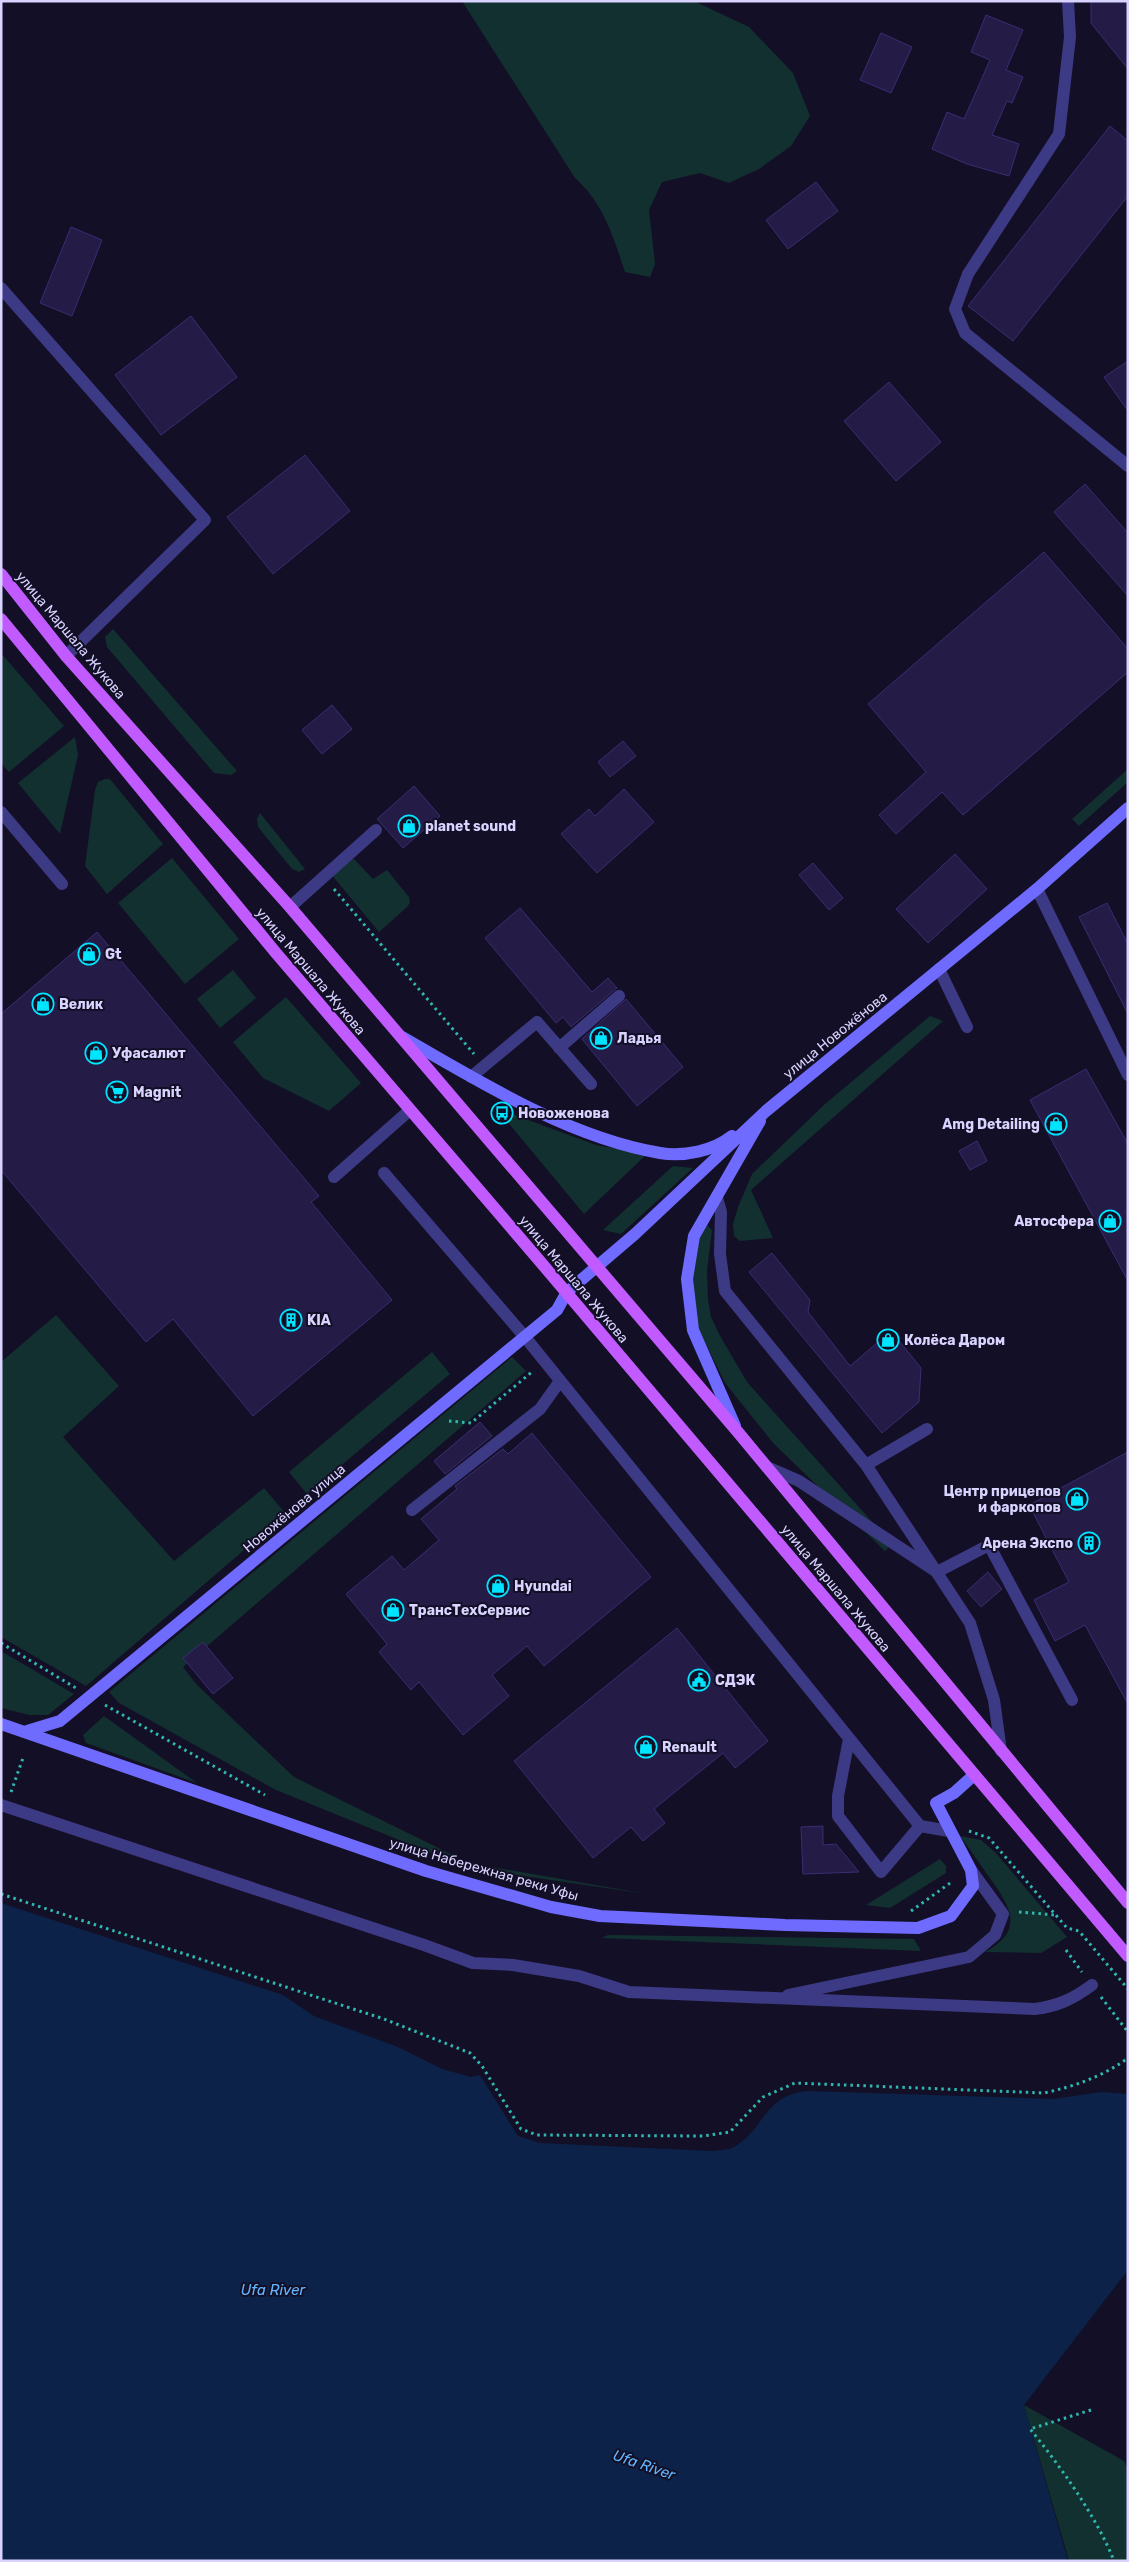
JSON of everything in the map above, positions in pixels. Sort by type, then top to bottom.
[{"type":"main road","name":"улица Маршала Жукова","points":[[1,574],[66,656],[290,907],[597,1266],[767,1467],[1124,1898]]},
{"type":"main road","name":"улица Маршала Жукова","points":[[1,619],[264,938],[1128,1956]]},
{"type":"street","points":[[1068,1],[1070,37],[1059,134],[968,274],[955,309],[965,333],[1128,466]]},
{"type":"street","points":[[1,288],[205,520],[66,656]]},
{"type":"street","name":"улица Новожёнова","points":[[566,1292],[636,1234],[766,1111],[1037,889],[1128,808]]},
{"type":"street","points":[[1,812],[62,884]]},
{"type":"street","points":[[290,907],[376,830]]},
{"type":"street","points":[[1037,889],[1128,1075]]},
{"type":"street","points":[[939,969],[967,1027]]},
{"type":"street","points":[[559,1048],[619,996]]},
{"type":"street","points":[[471,1077],[537,1022],[591,1084]]},
{"type":"street","points":[[401,1036],[471,1077],[552,1117],[604,1138],[661,1153],[698,1153],[727,1140],[766,1111]]},
{"type":"street","points":[[334,1177],[410,1110]]},
{"type":"street","points":[[737,1432],[693,1330],[687,1279],[694,1236],[766,1111]]},
{"type":"street","points":[[384,1173],[525,1337],[920,1826],[949,1831]]},
{"type":"street","points":[[716,1198],[721,1212],[720,1254],[725,1291],[866,1465],[970,1623],[994,1700],[1002,1751]]},
{"type":"street","name":"Новожёнова улица","points":[[27,1731],[60,1721],[557,1310],[566,1292]]},
{"type":"street","points":[[412,1510],[540,1410],[560,1382]]},
{"type":"street","points":[[866,1465],[926,1429]]},
{"type":"street","points":[[767,1467],[799,1481],[937,1572]]},
{"type":"street","points":[[937,1572],[989,1545],[1072,1700]]},
{"type":"street","name":"улица Набережная реки Уфы","points":[[1,1724],[27,1731],[246,1810],[426,1871],[551,1907],[600,1916],[785,1925],[918,1928],[951,1916],[973,1886],[971,1870]]},
{"type":"street","points":[[849,1738],[838,1796],[838,1816],[881,1872],[920,1826]]},
{"type":"street","points":[[768,2000],[969,1957],[995,1934],[1003,1914],[971,1870],[936,1803],[954,1793],[974,1775]]},
{"type":"street","points":[[5,1802],[415,1941],[473,1963],[513,1965],[579,1976],[629,1992],[768,2000],[1036,2010],[1058,2006],[1096,1990]]},
{"type":"path","points":[[324,877],[485,1066]]},
{"type":"path","points":[[445,1421],[471,1423],[544,1362]]},
{"type":"path","points":[[1,1643],[107,1706],[271,1799]]},
{"type":"path","points":[[107,1706],[114,1699]]},
{"type":"path","points":[[5,1802],[23,1758]]},
{"type":"path","points":[[949,1831],[957,1828],[989,1838],[1067,1928],[1079,1931],[1128,1988]]},
{"type":"path","points":[[906,1913],[951,1884],[955,1879]]},
{"type":"path","points":[[1,1894],[384,2019],[470,2053],[482,2066],[521,2128],[536,2135],[703,2136],[730,2132],[763,2096],[794,2083],[1044,2093],[1079,2085],[1112,2069],[1128,2058]]},
{"type":"path","points":[[1003,1914],[1017,1911],[1056,1915]]},
{"type":"path","points":[[1066,1950],[1083,1973]]},
{"type":"path","points":[[1096,1990],[1128,2032]]},
{"type":"path","points":[[1092,2410],[1030,2429],[1049,2451],[1107,2542],[1114,2561]]},
{"type":"green space","points":[[462,1],[694,1],[749,27],[793,73],[810,116],[791,146],[759,169],[729,183],[700,173],[662,182],[649,210],[655,264],[650,277],[625,272],[612,233],[600,210],[585,188],[575,178]]},
{"type":"green space","points":[[113,629],[237,771],[231,775],[214,773],[107,647],[105,637]]},
{"type":"green space","points":[[1,653],[64,726],[9,772],[1,763]]},
{"type":"green space","points":[[75,737],[78,755],[60,834],[18,783]]},
{"type":"green space","points":[[1128,769],[1128,782],[1079,826],[1072,819]]},
{"type":"green space","points":[[110,779],[163,844],[107,894],[85,866],[95,790],[98,782]]},
{"type":"green space","points":[[260,813],[305,869],[299,872],[292,869],[258,827],[257,819]]},
{"type":"green space","points":[[172,858],[239,939],[185,984],[118,903]]},
{"type":"green space","points":[[348,859],[354,859],[373,879],[387,870],[409,897],[410,903],[406,908],[379,932],[331,874]]},
{"type":"green space","points":[[233,970],[256,998],[220,1028],[197,999]]},
{"type":"green space","points":[[286,997],[361,1083],[329,1111],[263,1078],[233,1042]]},
{"type":"green space","points":[[930,1016],[943,1021],[751,1190],[773,1238],[740,1241],[734,1236],[733,1224],[752,1174],[825,1104]]},
{"type":"green space","points":[[496,1108],[596,1145],[647,1154],[584,1214]]},
{"type":"green space","points":[[673,1166],[693,1168],[621,1234],[603,1230]]},
{"type":"green space","points":[[707,1225],[712,1230],[707,1271],[708,1299],[711,1317],[719,1334],[747,1382],[892,1544],[885,1551],[774,1444],[725,1383],[698,1328],[692,1275],[700,1234]]},
{"type":"green space","points":[[56,1315],[119,1386],[63,1437],[174,1561],[264,1488],[286,1514],[86,1686],[1,1637],[1,1362]]},
{"type":"green space","points":[[432,1352],[450,1374],[307,1494],[289,1472]]},
{"type":"green space","points":[[512,1357],[526,1371],[183,1667],[197,1685],[294,1777],[469,1863],[647,1894],[468,1868],[276,1790],[119,1703],[109,1692]]},
{"type":"green space","points":[[1,1651],[74,1694],[48,1715],[29,1715],[1,1708]]},
{"type":"green space","points":[[104,1716],[197,1783],[86,1743],[83,1735]]},
{"type":"green space","points":[[960,1836],[981,1840],[996,1853],[1067,1937],[1041,1953],[985,1952],[998,1944],[1006,1935],[1010,1926],[1010,1917],[1008,1908],[997,1888]]},
{"type":"green space","points":[[940,1859],[946,1866],[946,1873],[890,1908],[866,1905]]},
{"type":"green space","points":[[608,1935],[914,1939],[921,1951],[602,1938]]},
{"type":"green space","points":[[1024,2405],[1124,2461],[1128,2470],[1128,2561],[1069,2561]]},
{"type":"water","name":"Ufa River","points":[[1,1903],[283,1995],[314,2016],[398,2047],[442,2069],[471,2077],[480,2075],[518,2136],[540,2143],[713,2151],[728,2149],[743,2141],[772,2107],[781,2100],[792,2094],[807,2091],[1053,2099],[1101,2092],[1128,2094],[1128,2270],[1024,2405],[1068,2561],[1,2561]]},
{"type":"building","points":[[1091,1],[1128,1],[1128,69],[1091,23]]},
{"type":"building","points":[[986,15],[1023,30],[1006,70],[1023,77],[1012,103],[1007,101],[992,135],[1019,144],[1009,176],[967,164],[932,149],[947,112],[964,119],[990,60],[971,52]]},
{"type":"building","points":[[881,33],[912,47],[891,93],[860,80]]},
{"type":"building","points":[[1110,126],[1128,141],[1128,196],[1013,341],[968,306]]},
{"type":"building","points":[[816,182],[838,211],[788,249],[766,220]]},
{"type":"building","points":[[71,227],[102,240],[72,316],[40,303]]},
{"type":"building","points":[[191,316],[237,377],[161,435],[115,375]]},
{"type":"building","points":[[1128,361],[1128,411],[1104,377]]},
{"type":"building","points":[[889,382],[941,442],[896,481],[844,421]]},
{"type":"building","points":[[305,455],[350,511],[273,574],[227,517]]},
{"type":"building","points":[[1085,484],[1128,533],[1128,596],[1054,512]]},
{"type":"building","points":[[1044,552],[1128,649],[1128,672],[963,815],[942,792],[896,834],[879,815],[926,772],[868,704]]},
{"type":"building","points":[[332,705],[352,729],[322,754],[302,730]]},
{"type":"building","points":[[623,741],[636,756],[610,777],[598,762]]},
{"type":"building","points":[[414,786],[440,816],[403,848],[377,819]]},
{"type":"building","points":[[624,789],[654,822],[597,873],[561,834],[589,809],[595,816]]},
{"type":"building","points":[[955,854],[987,889],[928,943],[896,909]]},
{"type":"building","points":[[813,863],[843,898],[829,910],[799,875]]},
{"type":"building","points":[[1107,903],[1128,944],[1128,1014],[1079,917]]},
{"type":"building","points":[[520,908],[592,992],[608,978],[617,988],[571,1027],[563,1017],[556,1023],[485,938]]},
{"type":"building","name":"Magnit","points":[[97,932],[319,1196],[311,1202],[392,1300],[253,1416],[173,1319],[146,1342],[1,1170],[1,1014]]},
{"type":"building","points":[[626,999],[683,1067],[637,1106],[582,1039]]},
{"type":"building","points":[[1086,1069],[1128,1144],[1128,1281],[1030,1100]]},
{"type":"building","points":[[977,1141],[987,1161],[970,1170],[959,1151]]},
{"type":"building","points":[[772,1253],[810,1300],[808,1312],[850,1366],[891,1331],[921,1368],[919,1402],[882,1433],[749,1272]]},
{"type":"building","points":[[480,1422],[492,1436],[445,1474],[434,1461]]},
{"type":"building","name":"Hyundai","points":[[532,1433],[651,1577],[544,1666],[527,1646],[492,1675],[509,1696],[463,1735],[419,1682],[411,1690],[379,1652],[387,1644],[346,1594],[392,1556],[404,1570],[439,1540],[421,1519],[457,1489],[455,1486],[503,1449],[508,1454]]},
{"type":"building","name":"Арена Экспо","points":[[1128,1452],[1128,1704],[1085,1625],[1055,1641],[1034,1600],[1069,1582],[1029,1505]]},
{"type":"building","points":[[988,1572],[1002,1589],[981,1607],[967,1591]]},
{"type":"building","name":"Renault","points":[[677,1628],[768,1741],[735,1768],[723,1753],[654,1809],[665,1823],[643,1841],[631,1827],[593,1858],[514,1761]]},
{"type":"building","points":[[203,1642],[233,1678],[213,1694],[183,1658]]},
{"type":"building","points":[[823,1826],[823,1845],[836,1844],[859,1872],[803,1874],[801,1827]]},
{"type":"place","name":"planet sound","points":[[409,826]]},
{"type":"place","name":"Gt","points":[[89,954]]},
{"type":"place","name":"Велик","points":[[43,1004]]},
{"type":"place","name":"Ладья","points":[[601,1038]]},
{"type":"place","name":"Уфасалют","points":[[96,1053]]},
{"type":"place","name":"Magnit","points":[[117,1092]]},
{"type":"place","name":"Новоженова","points":[[502,1113]]},
{"type":"place","name":"Amg Detailing","points":[[1056,1124]]},
{"type":"place","name":"Автосфера","points":[[1110,1221]]},
{"type":"place","name":"KIA","points":[[291,1320]]},
{"type":"place","name":"Колёса Даром","points":[[888,1340]]},
{"type":"place","name":"Центр прицепов и фаркопов","points":[[1077,1499]]},
{"type":"place","name":"Арена Экспо","points":[[1089,1543]]},
{"type":"place","name":"Hyundai","points":[[498,1586]]},
{"type":"place","name":"ТрансТехСервис","points":[[393,1610]]},
{"type":"place","name":"СДЭК","points":[[699,1680]]},
{"type":"place","name":"Renault","points":[[646,1747]]}]
